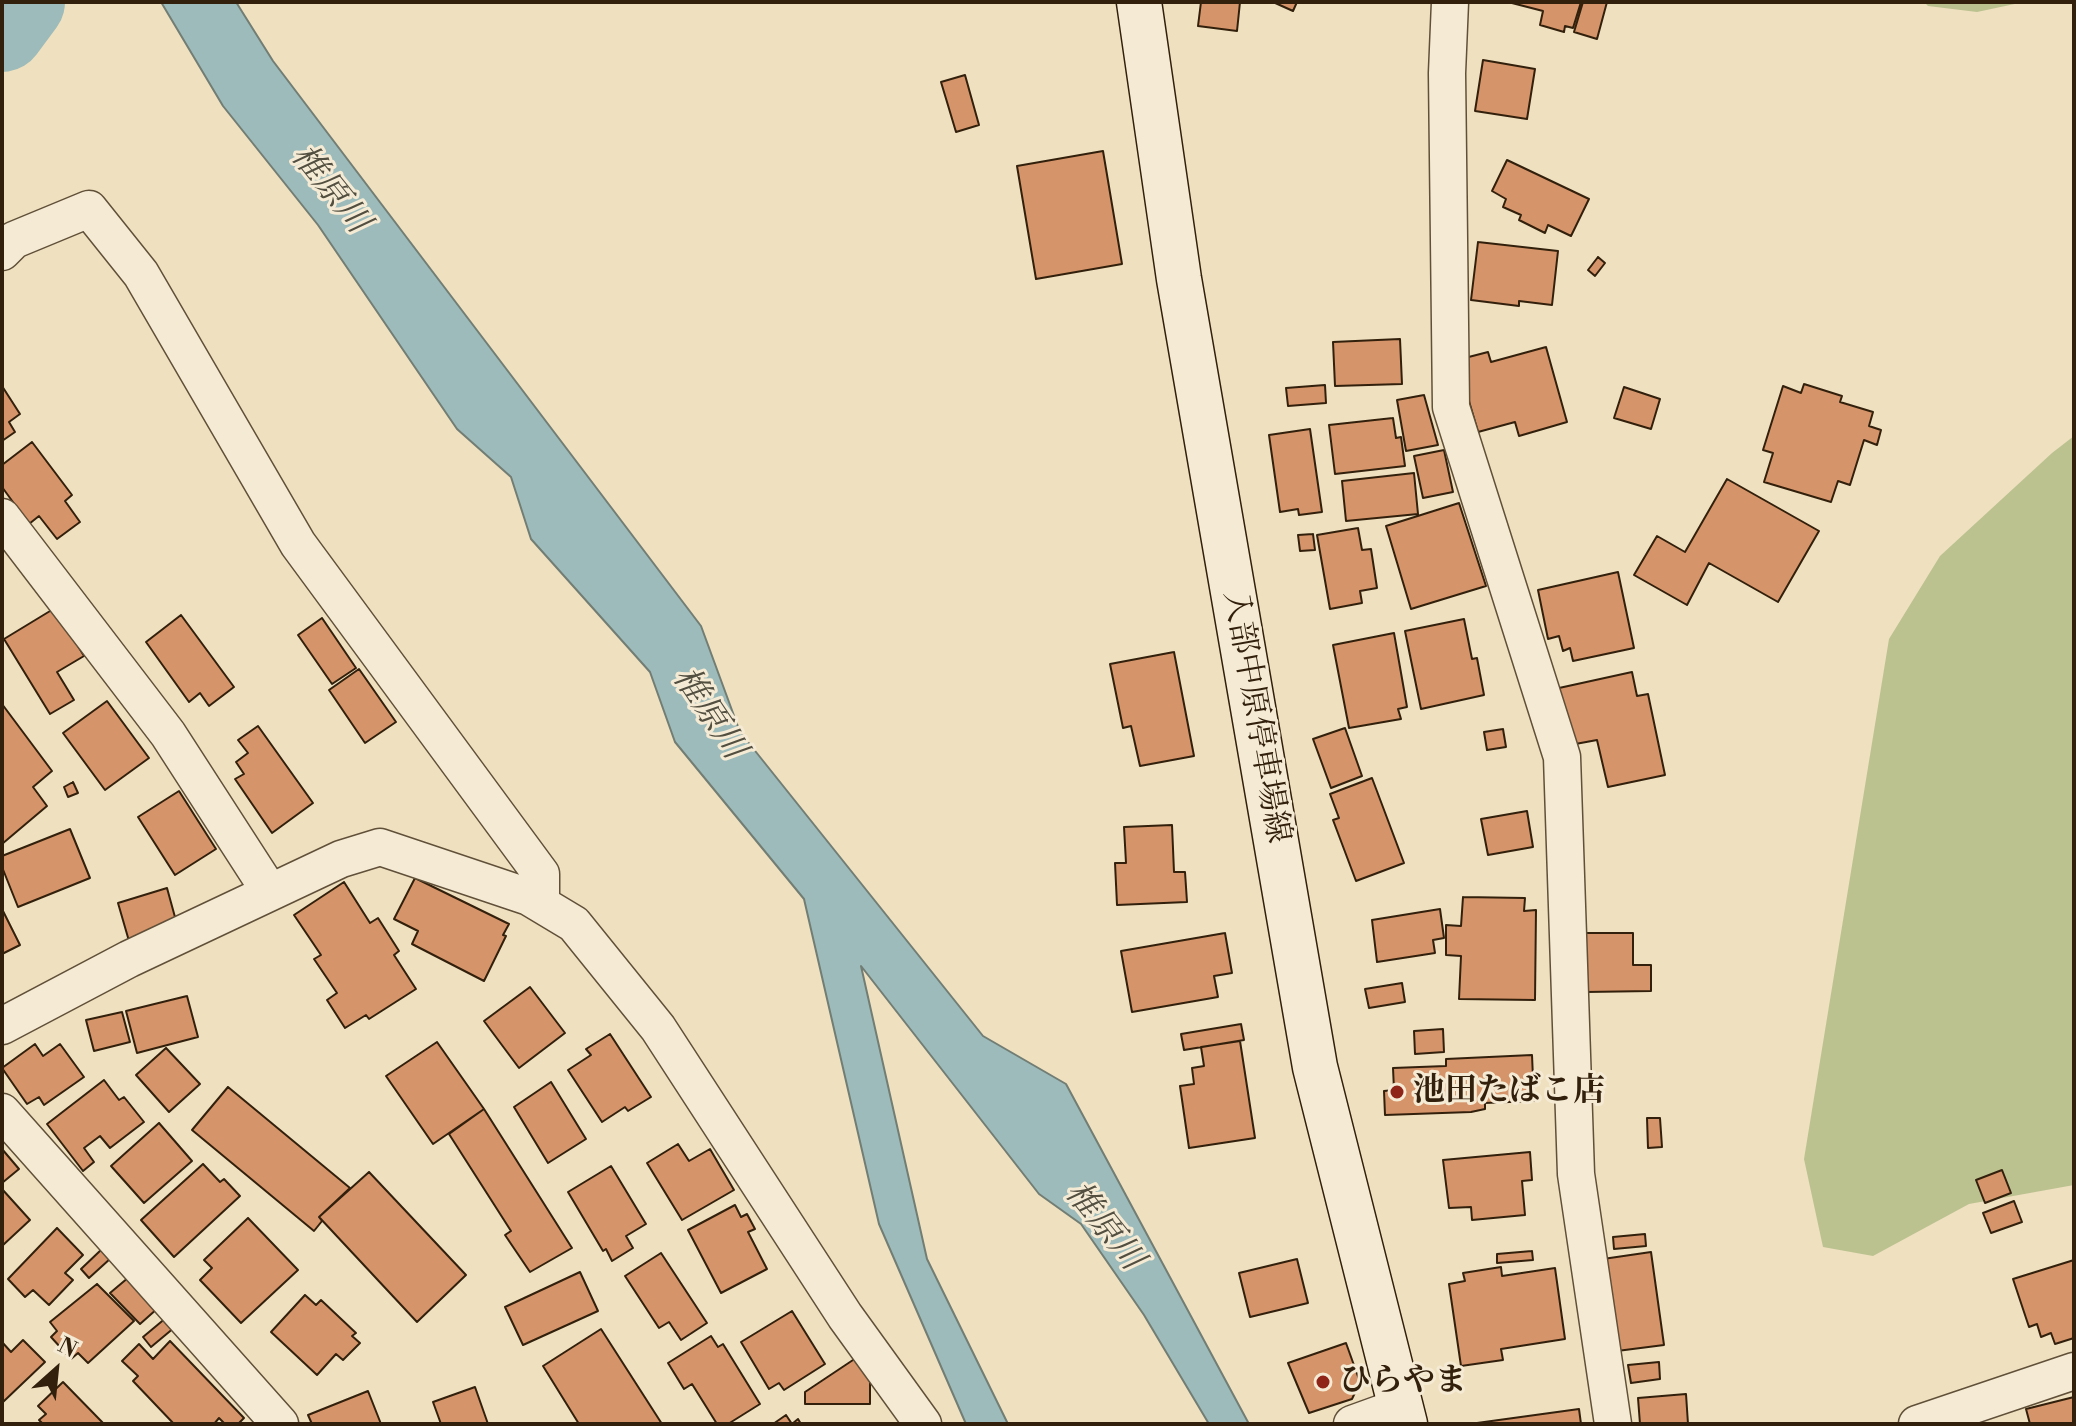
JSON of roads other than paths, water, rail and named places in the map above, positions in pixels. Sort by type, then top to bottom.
[{"type":"main road","name":"入部中原停車場線","points":[[1139,2],[1179,279],[1315,1067],[1402,1416]]},
{"type":"street","points":[[1450,2],[1447,73],[1451,407],[1562,757],[1576,1174],[1613,1424]]},
{"type":"street","points":[[2,252],[14,240],[89,209],[141,274],[298,544],[541,874],[541,904]]},
{"type":"street","points":[[2,517],[168,734],[270,892]]},
{"type":"street","points":[[2,1026],[129,959],[270,892],[341,859],[380,847],[529,897],[574,924],[658,1028],[916,1420]]},
{"type":"street","points":[[2,1112],[280,1424]]},
{"type":"street","points":[[1917,1424],[2074,1371]]},
{"type":"street","points":[[1352,1424],[1402,1416]]},
{"type":"water","name":"椎原川","points":[[161,2],[236,2],[273,61],[701,626],[740,732],[983,1036],[1066,1084],[1249,1424],[1209,1424],[1144,1315],[1081,1224],[1039,1194],[861,966],[927,1259],[1008,1424],[966,1424],[879,1224],[804,899],[675,742],[650,672],[531,539],[511,477],[457,429],[318,225],[223,106]]},
{"type":"waterway","points":[[2,29],[22,2]]},
{"type":"place","name":"池田たばこ店","points":[[1397,1092]]},
{"type":"place","name":"ひらやま","points":[[1323,1382]]}]
